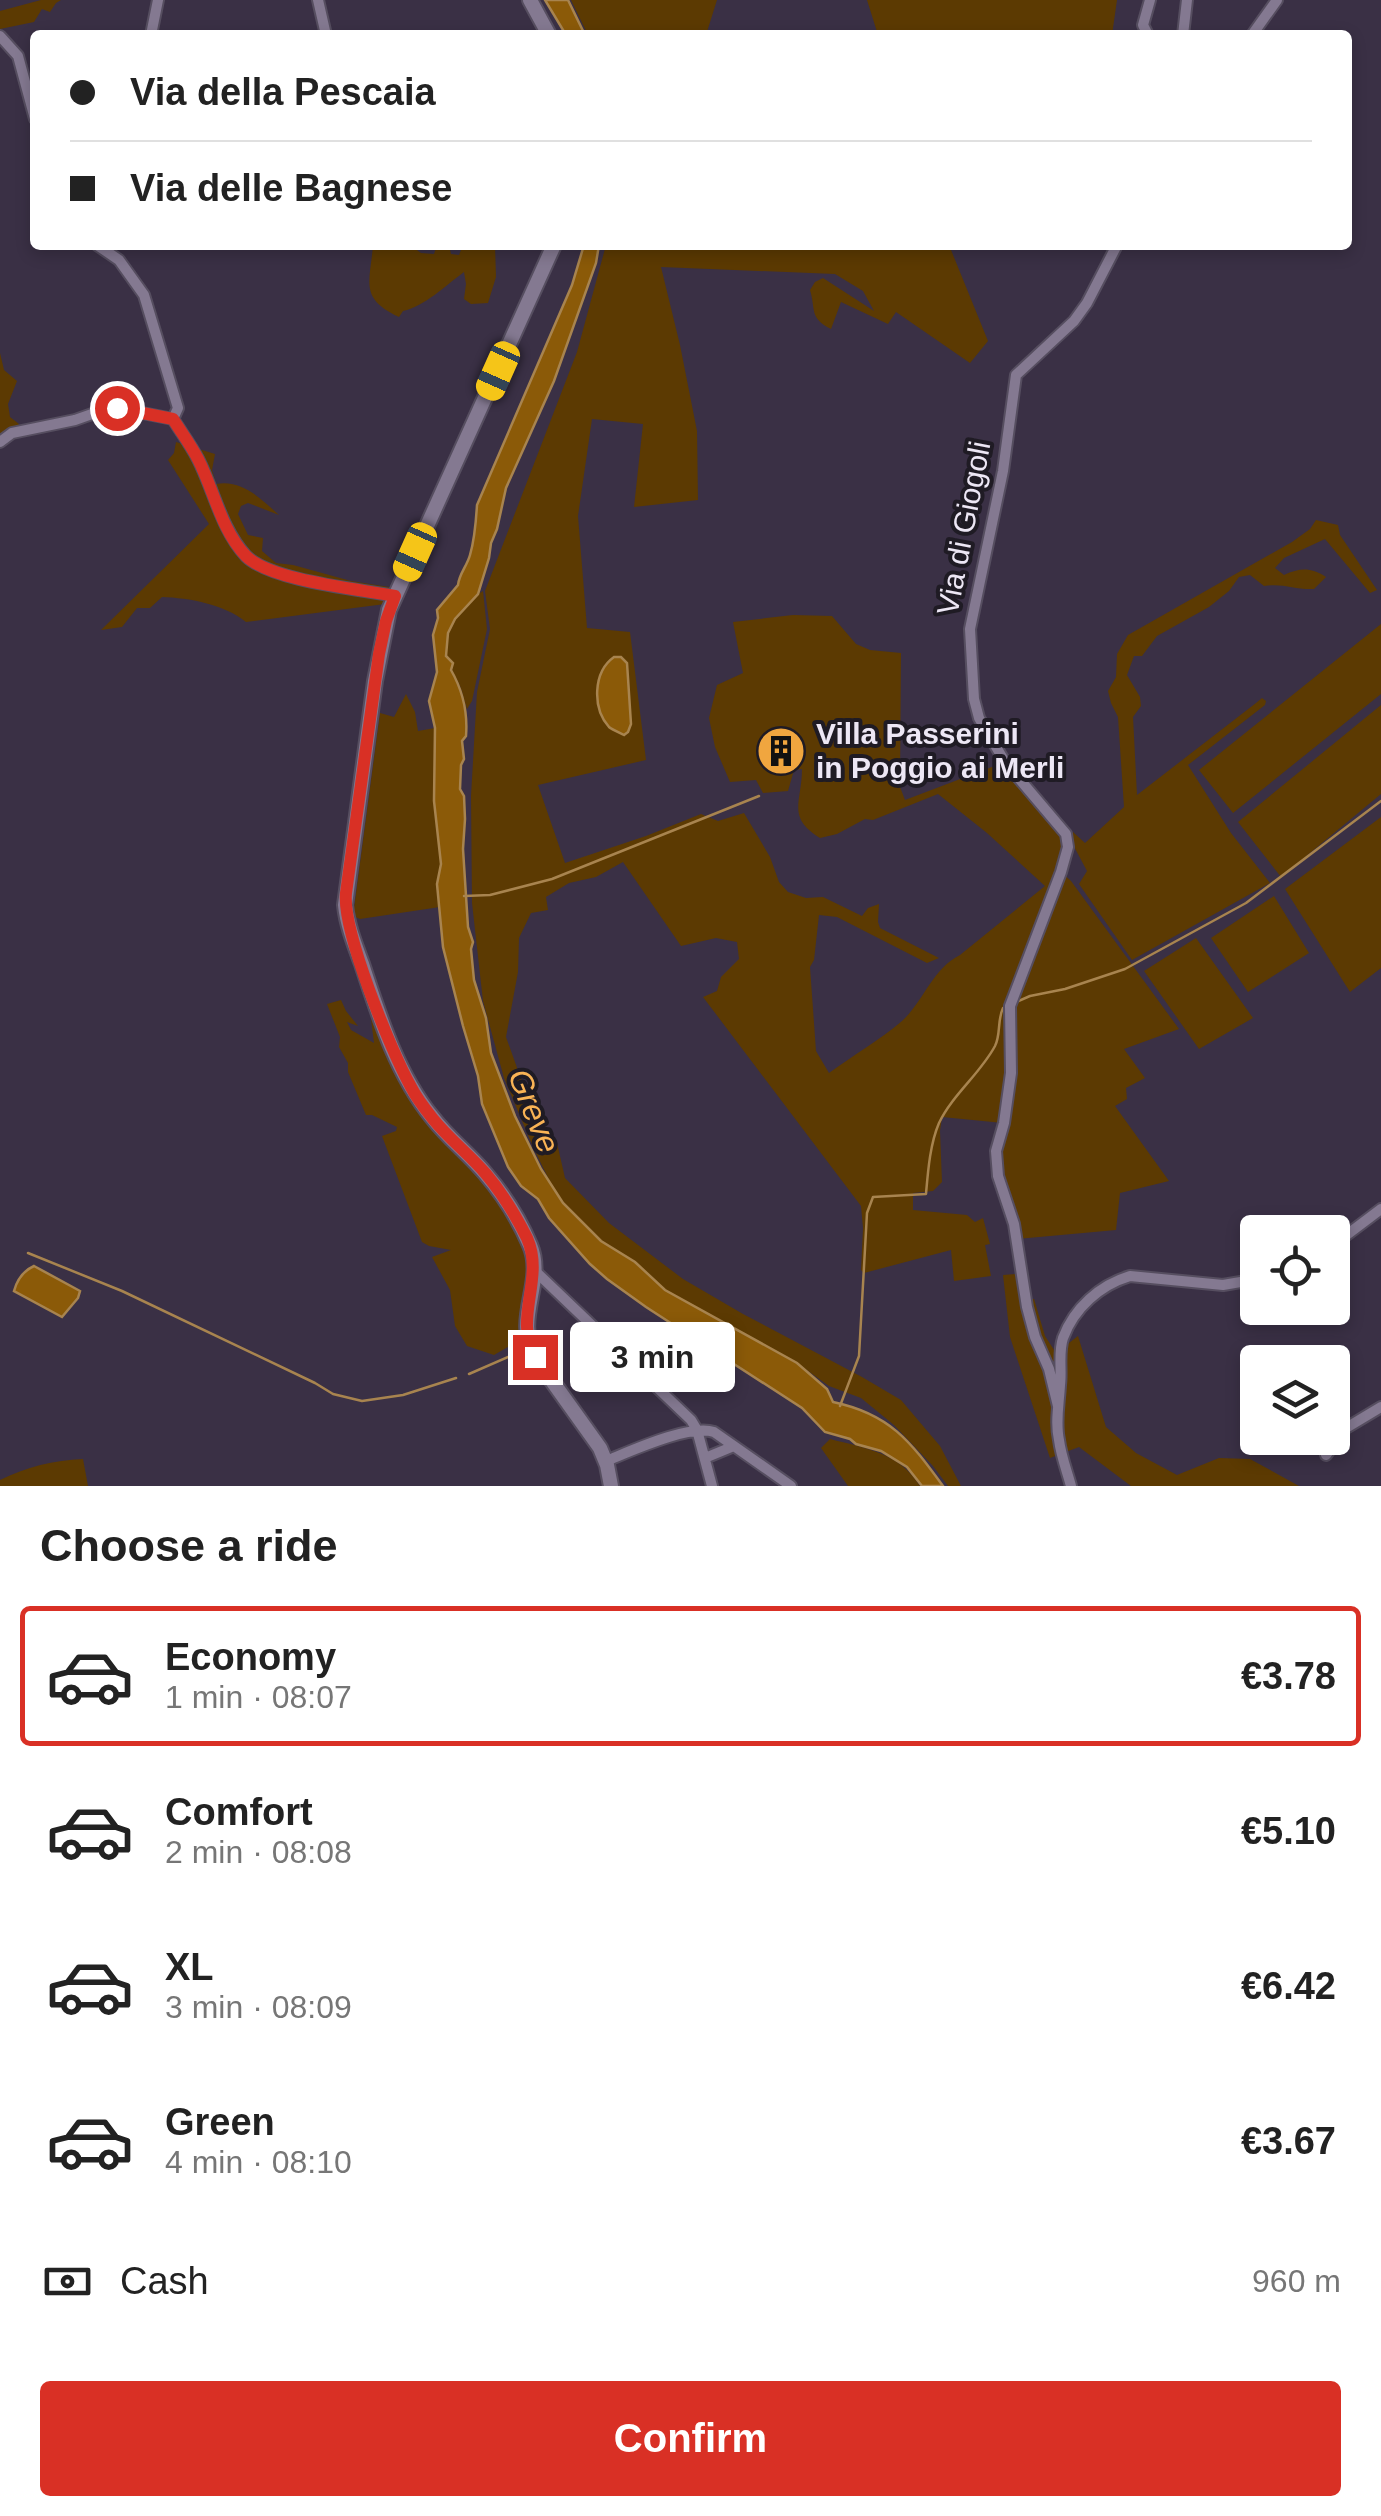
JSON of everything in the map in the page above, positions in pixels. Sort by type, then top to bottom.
[{"type":"main road","points":[[530,0],[547,30]]},
{"type":"main road","points":[[552,250],[386,621],[346,912],[374,999],[410,1086],[438,1124],[486,1174],[529,1243],[534,1270],[526,1323],[528,1344],[600,1448],[610,1486]]},
{"type":"street","points":[[152,30],[158,0]]},
{"type":"street","points":[[318,0],[325,30]]},
{"type":"street","points":[[1146,30],[1143,25],[1150,0]]},
{"type":"street","points":[[1184,30],[1187,0]]},
{"type":"street","points":[[1256,30],[1277,0]]},
{"type":"street","points":[[0,36],[18,56],[30,100]]},
{"type":"street","points":[[104,250],[119,260],[144,295],[178,408],[173,419]]},
{"type":"street","name":"Via di Giogoli","points":[[1058,1406],[1027,1308],[1014,1224],[998,1176],[996,1151],[1011,1073],[1010,1006],[1068,846],[1066,834],[1005,762],[978,718],[970,630],[1003,472],[1016,375],[1074,321],[1114,250]]},
{"type":"street","points":[[0,442],[12,433],[106,409],[173,419],[197,456],[224,522],[246,556],[264,568],[291,576],[395,596]]},
{"type":"street","points":[[1350,1232],[1381,1209]]},
{"type":"street","points":[[534,1270],[686,1414],[697,1430],[712,1486]]},
{"type":"street","points":[[1071,1486],[1058,1440],[1062,1340],[1093,1295],[1130,1276],[1223,1285],[1240,1282]]},
{"type":"street","points":[[1326,1456],[1346,1428],[1381,1407]]},
{"type":"street","points":[[606,1461],[659,1440],[705,1429],[791,1486]]},
{"type":"street","points":[[705,1458],[734,1446]]},
{"type":"shaded area","points":[[41,0],[61,0],[50,12],[42,9],[34,22],[0,29],[0,11]]},
{"type":"shaded area","points":[[545,0],[568,0],[583,30],[563,30]]},
{"type":"shaded area","points":[[571,0],[717,0],[708,30],[586,30]]},
{"type":"shaded area","points":[[867,0],[1117,0],[1113,30],[876,30]]},
{"type":"shaded area","points":[[372,250],[434,254],[435,250],[450,250],[451,254],[459,255],[461,250],[495,250],[496,277],[488,303],[471,304],[464,299],[464,272],[399,317],[372,296],[369,279]]},
{"type":"shaded area","points":[[582,250],[598,250],[554,381],[506,488],[478,594],[448,633],[446,656],[453,663],[451,670],[462,694],[466,718],[460,789],[464,796],[468,927],[473,942],[474,980],[486,1018],[491,1053],[541,1169],[563,1203],[601,1241],[635,1262],[665,1290],[797,1363],[827,1389],[833,1402],[884,1422],[909,1443],[943,1486],[922,1486],[907,1467],[881,1451],[825,1432],[802,1408],[607,1279],[549,1218],[538,1199],[521,1186],[508,1167],[482,1104],[443,947],[437,884],[441,864],[434,801],[435,728],[429,701],[437,672],[433,635],[437,610],[458,585],[469,559],[477,505],[572,285]]},
{"type":"shaded area","points":[[605,250],[951,250],[988,341],[970,363],[896,312],[888,324],[841,302],[831,329],[816,317],[810,290],[823,278],[874,311],[863,291],[835,274],[661,267],[697,431],[698,500],[634,507],[643,424],[592,419],[578,516],[587,628],[630,632],[646,760],[538,785],[565,863],[701,814],[718,821],[744,813],[788,892],[806,898],[823,897],[862,916],[868,908],[879,904],[880,928],[939,958],[927,963],[837,917],[819,915],[810,967],[816,1051],[829,1073],[902,1021],[942,968],[1045,886],[938,794],[820,838],[799,816],[802,769],[794,770],[788,791],[763,793],[756,780],[730,782],[715,747],[709,718],[717,685],[743,673],[733,622],[793,615],[832,616],[856,644],[870,650],[901,653],[900,787],[905,800],[1005,762],[1066,834],[1061,872],[1179,1029],[1124,1049],[1145,1078],[1126,1088],[1127,1099],[1115,1106],[1169,1181],[1120,1193],[1116,1230],[1017,1239],[998,1176],[1003,1123],[942,1117],[942,1182],[933,1191],[913,1193],[913,1210],[967,1215],[975,1222],[983,1218],[990,1244],[985,1245],[991,1276],[954,1281],[951,1250],[864,1273],[861,1206],[703,997],[717,991],[721,977],[739,959],[737,942],[716,938],[681,946],[623,862],[596,877],[569,883],[546,897],[548,910],[531,913],[519,938],[518,972],[506,1037],[530,1104],[557,1143],[565,1178],[609,1223],[683,1279],[901,1400],[940,1446],[961,1486],[948,1486],[894,1425],[861,1398],[829,1386],[797,1363],[665,1290],[635,1262],[601,1241],[555,1192],[504,1078],[483,1001],[472,903],[471,796],[477,692],[490,629],[485,591],[577,352]]},
{"type":"shaded area","points":[[0,353],[4,370],[17,381],[8,404],[10,417],[19,424],[0,434]]},
{"type":"shaded area","points":[[176,442],[215,454],[212,470],[216,484],[243,487],[279,515],[248,503],[241,506],[238,514],[248,535],[263,538],[262,551],[276,563],[389,587],[389,599],[385,604],[246,622],[206,603],[162,597],[150,608],[137,608],[122,627],[101,630],[209,524],[168,460]]},
{"type":"shaded area","points":[[1316,520],[1338,525],[1340,535],[1377,590],[1370,593],[1325,539],[1284,558],[1275,568],[1284,575],[1305,570],[1326,577],[1314,589],[1264,586],[1250,575],[1239,577],[1209,607],[1157,636],[1142,656],[1134,656],[1127,675],[1141,706],[1133,717],[1137,795],[1262,698],[1266,701],[1188,765],[1231,833],[1270,883],[1132,960],[1079,884],[1087,871],[1070,839],[1073,832],[1085,843],[1124,807],[1118,717],[1108,691],[1116,677],[1117,654],[1128,635],[1292,542]]},
{"type":"shaded area","points":[[483,591],[487,629],[467,709],[445,647],[455,619]]},
{"type":"shaded area","points":[[1381,624],[1381,694],[1233,813],[1199,770]]},
{"type":"shaded area","points":[[614,657],[627,663],[631,724],[624,735],[603,719],[598,700],[602,672]]},
{"type":"shaded area","points":[[406,694],[415,712],[418,731],[435,728],[434,801],[441,864],[437,884],[440,907],[360,919],[353,916],[380,713],[394,717]]},
{"type":"shaded area","points":[[1381,705],[1381,794],[1281,877],[1238,822]]},
{"type":"shaded area","points":[[1381,817],[1381,968],[1350,992],[1285,889]]},
{"type":"shaded area","points":[[1274,896],[1309,953],[1248,992],[1211,938]]},
{"type":"shaded area","points":[[1196,938],[1253,1018],[1199,1049],[1144,971]]},
{"type":"shaded area","points":[[341,1000],[358,1026],[347,1022],[351,1030],[374,1043],[371,1019],[379,1028],[416,1108],[478,1176],[518,1235],[526,1263],[520,1340],[494,1355],[467,1346],[455,1326],[450,1290],[432,1257],[451,1250],[422,1242],[382,1136],[397,1127],[366,1115],[327,1004]]},
{"type":"shaded area","points":[[34,1266],[80,1291],[62,1317],[14,1291],[21,1276]]},
{"type":"shaded area","points":[[1016,1274],[1024,1299],[1034,1299],[1045,1336],[1056,1353],[1078,1336],[1106,1427],[1136,1453],[1177,1475],[1219,1458],[1250,1459],[1299,1486],[1131,1486],[1079,1447],[1050,1458],[1010,1337],[1003,1275]]},
{"type":"shaded area","points":[[830,1439],[892,1459],[920,1486],[848,1486],[821,1448]]},
{"type":"shaded area","points":[[83,1459],[88,1486],[0,1486],[0,1480],[30,1468]]},
{"type":"waterway","points":[[464,896],[490,895],[552,879],[759,796]]},
{"type":"waterway","points":[[1014,1003],[1125,969],[1246,903],[1381,801]]},
{"type":"waterway","points":[[840,1406],[859,1356],[867,1213],[873,1197],[926,1194],[931,1149],[939,1123],[995,1046],[1003,1008]]},
{"type":"waterway","points":[[28,1253],[122,1291],[333,1394],[362,1401],[403,1395],[456,1378]]},
{"type":"waterway","points":[[469,1374],[515,1354]]},
{"type":"place","name":"Villa Passerini in Poggio ai Merli","points":[[781,751]]},
{"type":"route","points":[[117,408],[173,419],[197,456],[224,522],[246,556],[264,568],[291,576],[395,596],[379,654],[346,912],[374,999],[410,1086],[444,1133],[486,1174],[529,1243],[534,1264],[526,1332],[535,1357]]},
{"type":"water label","name":"Greve","points":[[534,1111]]}]
